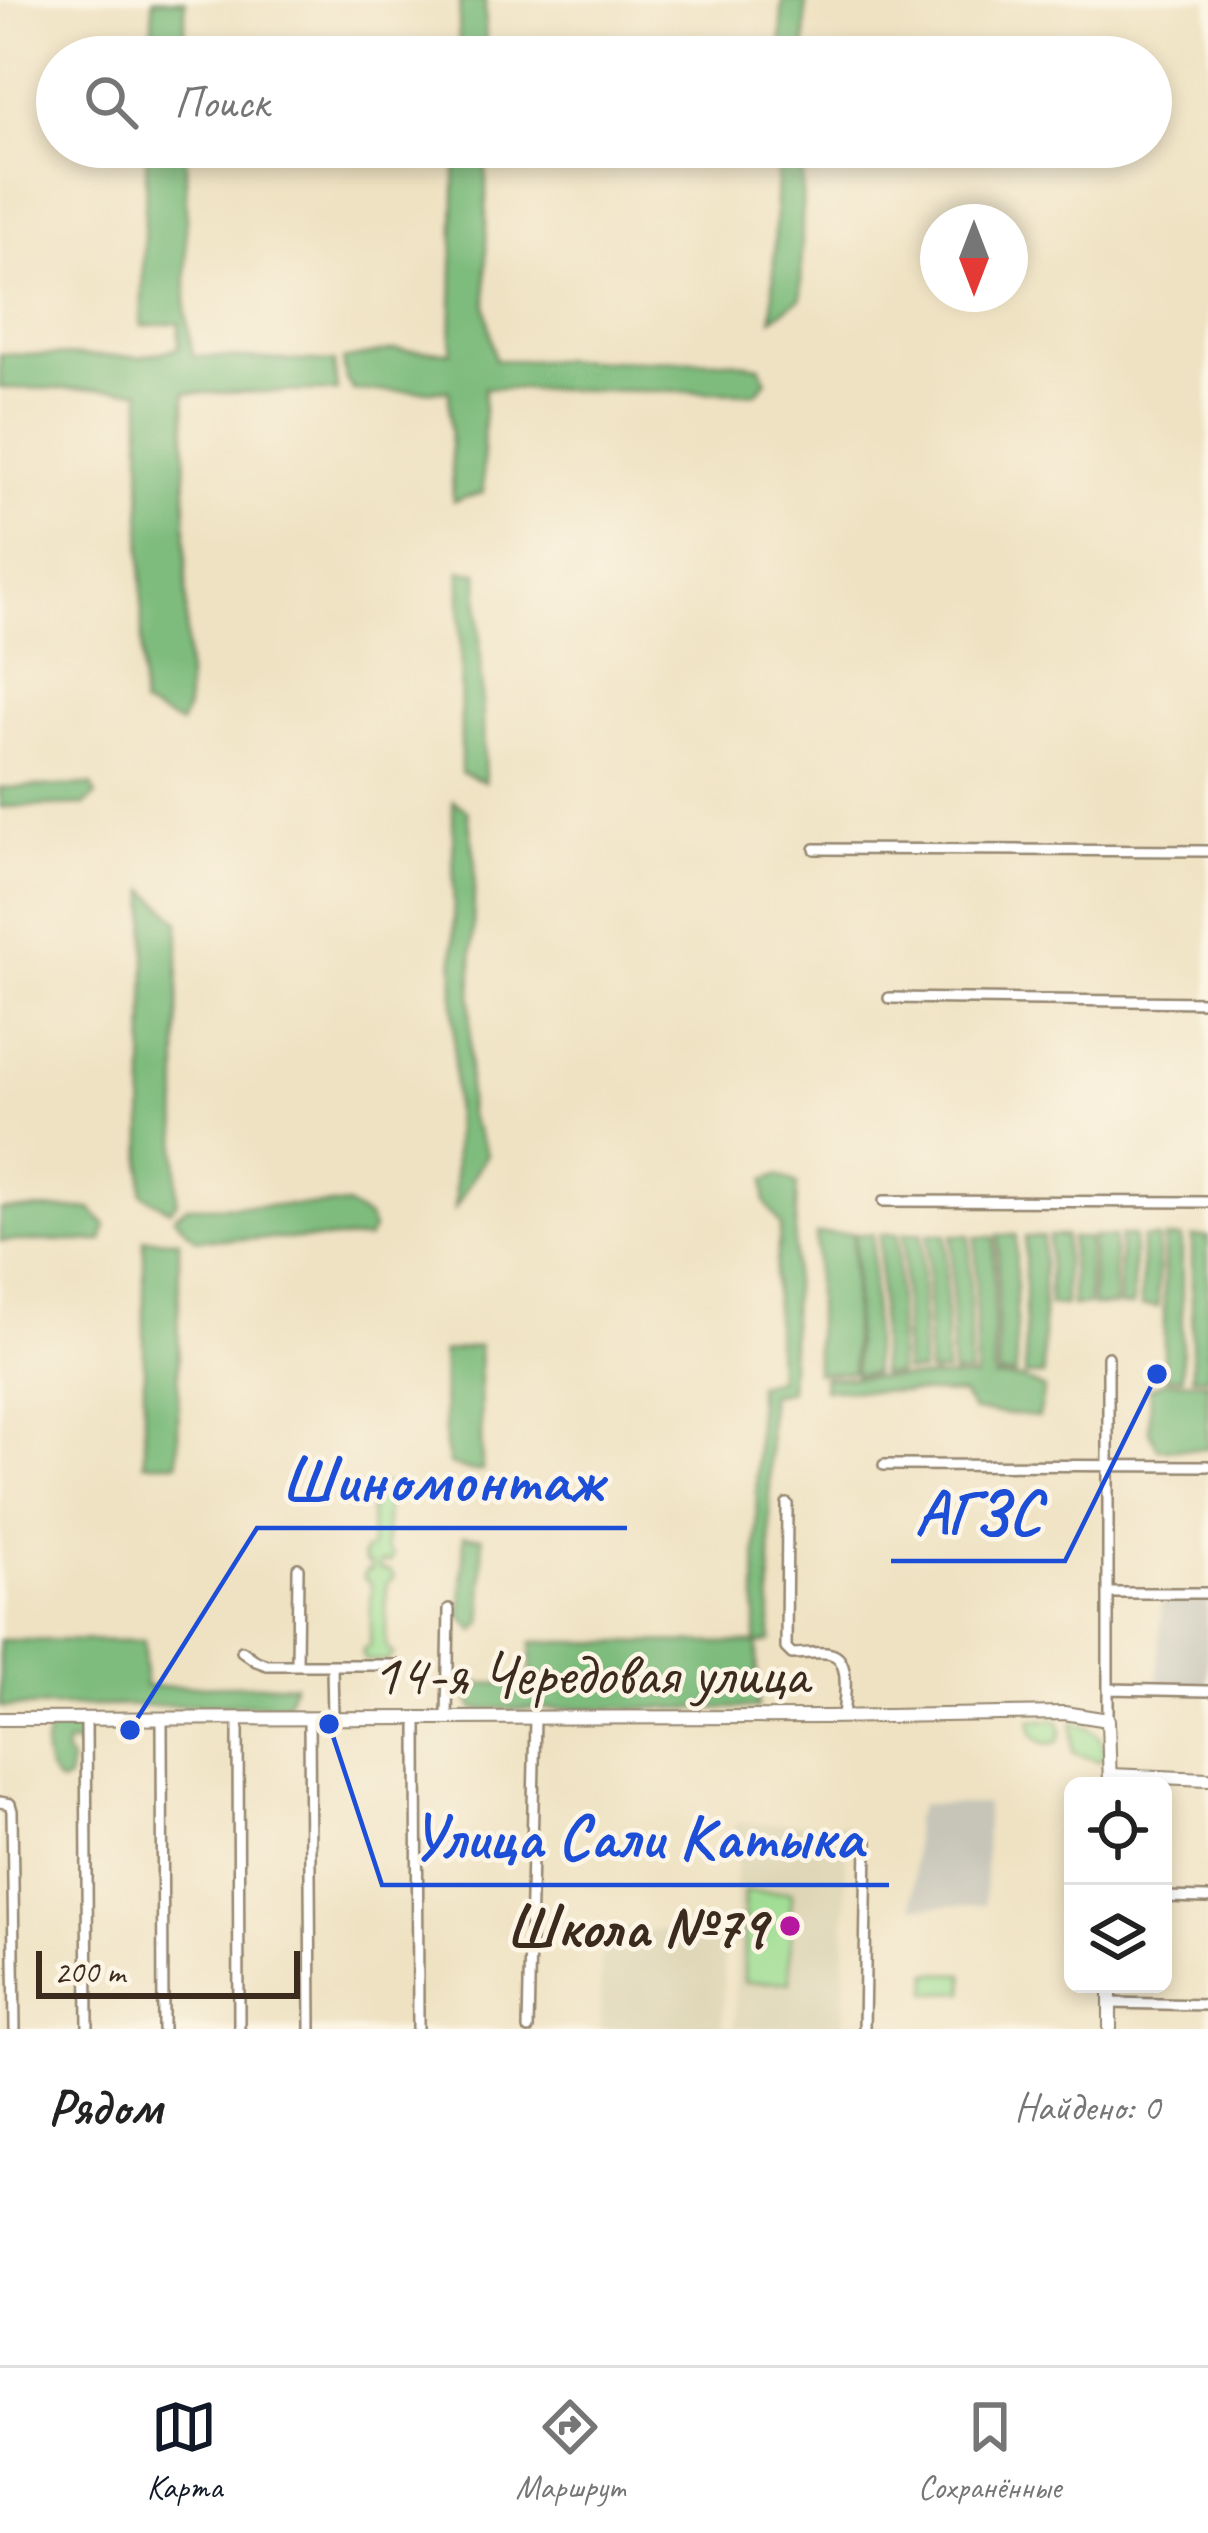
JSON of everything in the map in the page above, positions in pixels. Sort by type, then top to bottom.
[{"type":"main road","name":"14-я Чередовая улица","points":[[0,1719],[1064,1713],[1108,1720]]},
{"type":"main road","points":[[1108,1720],[1110,1777]]},
{"type":"main road","points":[[1172,1780],[1208,1779]]},
{"type":"main road","points":[[1110,1993],[1110,2029]]},
{"type":"street","points":[[815,849],[1208,851]]},
{"type":"street","points":[[889,998],[1208,1002]]},
{"type":"street","points":[[884,1201],[1208,1202]]},
{"type":"street","points":[[1108,1357],[1108,1720]]},
{"type":"street","points":[[884,1465],[1208,1466]]},
{"type":"street","points":[[787,1504],[786,1648],[792,1654],[833,1654],[841,1660],[844,1717]]},
{"type":"street","points":[[297,1665],[298,1568]]},
{"type":"street","points":[[1108,1593],[1208,1593]]},
{"type":"street","points":[[447,1718],[448,1609]]},
{"type":"street","points":[[242,1651],[266,1665],[398,1665]]},
{"type":"street","points":[[332,1665],[333,1718]]},
{"type":"street","points":[[1108,1689],[1208,1691]]},
{"type":"street","points":[[86,1718],[88,2029]]},
{"type":"street","points":[[162,1718],[163,2029]]},
{"type":"street","points":[[238,1718],[238,2029]]},
{"type":"street","points":[[309,1718],[311,2029]]},
{"type":"street","points":[[417,1718],[418,2029]]},
{"type":"street","points":[[527,2029],[535,1718]]},
{"type":"street","points":[[5,1803],[15,2029]]},
{"type":"street","points":[[864,2029],[867,1841]]},
{"type":"street","points":[[1172,1897],[1208,1898]]},
{"type":"street","points":[[1110,2002],[1208,2005]]},
{"type":"shaded area","points":[[1162,1596],[1208,1597],[1208,1686],[1158,1682]]},
{"type":"shaded area","points":[[921,1804],[986,1804],[985,1905],[913,1907],[914,1820]]},
{"type":"shaded area","name":"Школа №79","points":[[736,1823],[846,1824],[845,2029],[735,2029]]},
{"type":"shaded area","points":[[601,1929],[724,1931],[723,2029],[600,2029]]},
{"type":"green space","points":[[153,0],[185,0],[185,36],[152,36]]},
{"type":"green space","points":[[460,0],[485,0],[486,36],[459,36]]},
{"type":"green space","points":[[782,0],[806,0],[805,36],[781,36]]},
{"type":"green space","points":[[146,168],[186,168],[186,313],[193,356],[334,362],[337,391],[185,393],[187,708],[180,724],[142,706],[141,390],[0,388],[0,354],[140,357],[179,348],[179,323],[141,326]]},
{"type":"green space","points":[[455,168],[486,168],[486,306],[495,360],[731,361],[760,366],[767,381],[756,393],[484,388],[483,493],[453,501],[449,391],[354,391],[346,380],[343,360],[394,350],[451,352]]},
{"type":"green space","points":[[777,168],[803,168],[801,298],[772,319]]},
{"type":"green space","points":[[460,571],[478,573],[485,782],[461,773]]},
{"type":"green space","points":[[92,785],[96,795],[85,805],[0,807],[0,788]]},
{"type":"green space","points":[[453,801],[467,810],[475,858],[468,1113],[487,1154],[455,1208]]},
{"type":"green space","points":[[147,890],[179,921],[177,1202],[170,1210],[142,1194]]},
{"type":"green space","points":[[778,1175],[797,1184],[789,1391],[769,1395],[771,1641],[757,1644],[758,1708],[473,1709],[463,1684],[530,1683],[532,1642],[756,1643],[757,1384],[777,1379],[774,1276],[781,1226],[765,1201],[765,1180]]},
{"type":"green space","points":[[347,1205],[368,1218],[373,1229],[368,1239],[196,1239],[174,1217],[187,1206]]},
{"type":"green space","points":[[91,1209],[106,1226],[102,1241],[0,1241],[0,1210]]},
{"type":"green space","points":[[853,1233],[853,1372],[816,1373],[816,1234]]},
{"type":"green space","points":[[904,1233],[922,1233],[922,1372],[904,1372]]},
{"type":"green space","points":[[855,1234],[873,1234],[873,1374],[855,1374]]},
{"type":"green space","points":[[880,1234],[898,1234],[898,1374],[880,1374]]},
{"type":"green space","points":[[928,1234],[946,1234],[946,1373],[928,1373]]},
{"type":"green space","points":[[952,1235],[970,1235],[970,1374],[952,1374]]},
{"type":"green space","points":[[998,1235],[1016,1235],[1016,1375],[998,1375]]},
{"type":"green space","points":[[1049,1236],[1065,1236],[1065,1305],[1049,1305]]},
{"type":"green space","points":[[1120,1236],[1134,1236],[1133,1306],[1119,1306]]},
{"type":"green space","points":[[976,1237],[994,1237],[994,1378],[1022,1379],[1044,1389],[1038,1417],[973,1411],[962,1394],[824,1389],[823,1377],[976,1378]]},
{"type":"green space","points":[[1025,1237],[1043,1237],[1043,1376],[1025,1376]]},
{"type":"green space","points":[[1092,1237],[1114,1237],[1115,1306],[1093,1306]]},
{"type":"green space","points":[[1192,1237],[1208,1237],[1208,1377],[1192,1377]]},
{"type":"green space","points":[[1071,1238],[1088,1238],[1089,1305],[1072,1306]]},
{"type":"green space","points":[[1142,1238],[1158,1238],[1158,1307],[1141,1306]]},
{"type":"green space","points":[[1164,1238],[1182,1238],[1182,1377],[1164,1377]]},
{"type":"green space","points":[[144,1239],[179,1240],[178,1463],[144,1463]]},
{"type":"green space","points":[[479,1346],[482,1471],[470,1471],[449,1464],[442,1352]]},
{"type":"green space","points":[[1165,1381],[1208,1382],[1208,1449],[1158,1449],[1149,1430],[1150,1389]]},
{"type":"green space","points":[[367,1485],[387,1485],[394,1491],[386,1498],[386,1548],[393,1557],[380,1563],[379,1569],[394,1577],[386,1584],[386,1647],[393,1654],[387,1661],[363,1656],[363,1649],[370,1646],[371,1584],[363,1577],[371,1570],[363,1556],[371,1549],[370,1499],[363,1494]]},
{"type":"green space","points":[[464,1536],[482,1537],[483,1622],[475,1631],[461,1616]]},
{"type":"green space","points":[[0,1640],[144,1641],[145,1687],[294,1684],[287,1704],[0,1707]]},
{"type":"green space","points":[[1031,1720],[1058,1720],[1062,1731],[1058,1742],[1038,1739]]},
{"type":"green space","points":[[1073,1722],[1097,1734],[1103,1759],[1073,1753]]},
{"type":"green space","points":[[52,1727],[76,1727],[84,1734],[83,1748],[67,1744],[68,1780],[60,1784],[45,1757]]},
{"type":"green space","points":[[744,1892],[791,1892],[790,1982],[744,1982]]},
{"type":"green space","points":[[929,1973],[964,1974],[965,1992],[928,1993]]},
{"type":"place","name":"АГЗС","points":[[1157,1374]]},
{"type":"place","name":"Улица Сали Катыка","points":[[329,1724]]},
{"type":"place","name":"Шиномонтаж","points":[[130,1730]]},
{"type":"place","name":"Школа №79","points":[[790,1926]]}]
